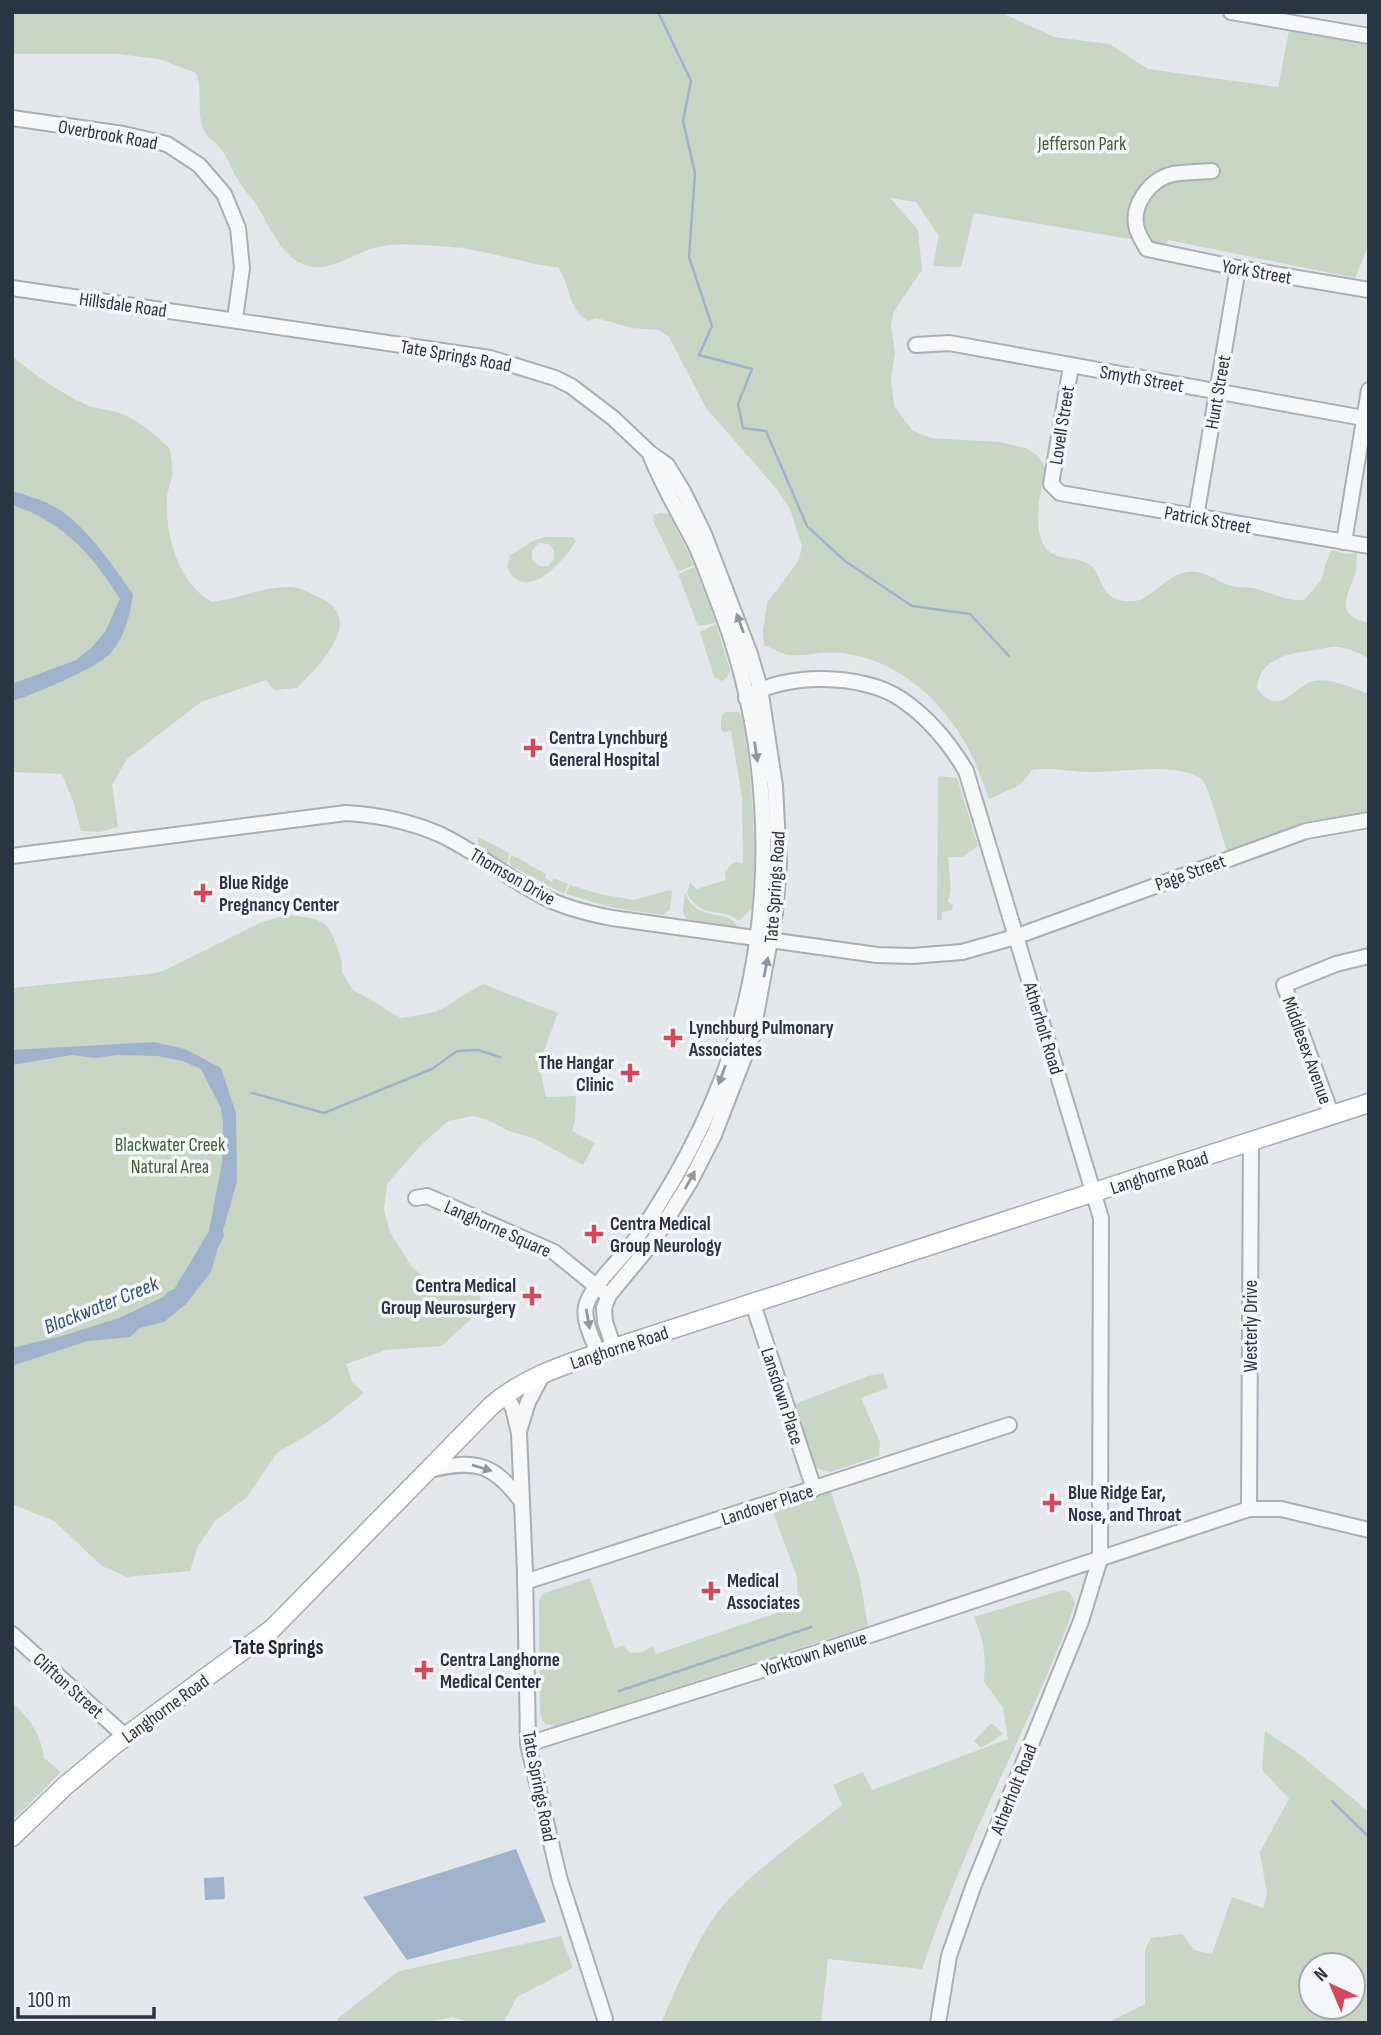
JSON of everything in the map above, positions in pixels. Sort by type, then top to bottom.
[{"type":"main road","name":"Langhorne Road","points":[[12,1837],[65,1786],[126,1737],[272,1629],[505,1394],[544,1372],[1369,1103]]},
{"type":"street","points":[[1231,12],[1284,17],[1369,36]]},
{"type":"street","name":"Overbrook Road","points":[[12,118],[123,134],[167,144],[199,164],[224,194],[238,228],[242,268],[235,319]]},
{"type":"street","name":"York Street","points":[[1212,171],[1171,175],[1157,181],[1146,192],[1137,207],[1135,219],[1147,249],[1238,268],[1369,290]]},
{"type":"street","name":"Hunt Street","points":[[1196,517],[1238,268]]},
{"type":"street","name":"Hillsdale Road","points":[[12,288],[235,319]]},
{"type":"street","name":"Tate Springs Road","points":[[235,319],[489,358],[523,367],[571,386],[667,465],[704,534],[739,620],[760,688],[778,824],[779,864],[764,939],[752,1037],[714,1135],[690,1182],[652,1243],[608,1296]]},
{"type":"street","name":"Smyth Street","points":[[916,345],[949,343],[1366,419]]},
{"type":"street","name":"Lovell Street","points":[[1052,484],[1071,366]]},
{"type":"street","points":[[1343,542],[1369,390]]},
{"type":"street","name":"Tate Springs Road","points":[[606,1351],[587,1324],[586,1304],[596,1287],[636,1239],[672,1184],[701,1129],[741,1021],[764,939],[761,788],[745,691],[712,586],[693,541],[669,499],[650,453]]},
{"type":"street","name":"Patrick Street","points":[[1052,484],[1060,493],[1369,546]]},
{"type":"street","name":"Atherholt Road","points":[[745,691],[790,681],[828,678],[861,683],[899,697],[931,722],[952,747],[966,771],[1101,1218],[1100,1559],[1081,1621],[968,1899],[949,1956],[938,2023]]},
{"type":"street","name":"Thomson Drive","points":[[12,856],[346,813],[375,815],[406,821],[442,835],[549,899],[576,910],[612,918],[853,952],[912,956],[962,952],[1015,937]]},
{"type":"street","name":"Page Street","points":[[1015,937],[1306,831],[1369,820]]},
{"type":"street","name":"Middlesex Avenue","points":[[1332,1116],[1284,985],[1336,964],[1369,956]]},
{"type":"street","name":"Westerly Drive","points":[[1249,1509],[1251,1143]]},
{"type":"street","name":"Langhorne Square","points":[[415,1198],[427,1196],[554,1252],[608,1296]]},
{"type":"street","points":[[606,1351],[604,1308],[608,1296]]},
{"type":"street","name":"Lansdown Place","points":[[753,1304],[814,1489]]},
{"type":"street","name":"Tate Springs Road","points":[[519,1433],[528,1402],[544,1372]]},
{"type":"street","name":"Tate Springs Road","points":[[505,1394],[513,1408],[519,1433],[528,1744],[559,1877],[605,2019]]},
{"type":"street","name":"Landover Place","points":[[524,1582],[1009,1425]]},
{"type":"street","points":[[429,1470],[456,1464],[478,1466],[494,1472],[508,1483],[522,1502]]},
{"type":"street","name":"Yorktown Avenue","points":[[528,1744],[819,1652],[1249,1509],[1281,1509],[1369,1530]]},
{"type":"street","name":"Clifton Street","points":[[12,1634],[126,1737]]},
{"type":"green space","name":"Jefferson Park","points":[[12,12],[1000,12],[1054,37],[1109,44],[1148,69],[1278,87],[1289,31],[1369,43],[1369,244],[1355,278],[1168,240],[1166,245],[974,213],[961,267],[933,266],[939,236],[916,202],[890,198],[918,230],[922,270],[893,313],[891,326],[895,353],[891,379],[894,406],[913,431],[931,438],[1000,442],[1026,448],[1038,456],[1046,469],[1039,502],[1039,527],[1046,548],[1053,554],[1089,564],[1108,594],[1123,601],[1135,601],[1149,595],[1169,579],[1186,572],[1205,574],[1231,586],[1304,600],[1322,579],[1332,550],[1345,554],[1357,553],[1356,573],[1346,605],[1351,616],[1369,623],[1369,658],[1341,647],[1285,656],[1269,664],[1263,671],[1257,689],[1266,697],[1280,701],[1306,684],[1321,680],[1369,694],[1369,815],[1325,820],[1228,853],[1203,781],[1182,771],[1032,770],[1020,785],[989,799],[961,735],[934,701],[902,675],[863,657],[836,652],[789,655],[764,645],[767,603],[799,560],[802,546],[790,509],[775,487],[706,408],[669,337],[659,330],[633,328],[596,318],[588,321],[576,309],[557,267],[476,250],[407,244],[385,245],[325,267],[305,265],[295,260],[279,244],[222,150],[204,130],[196,73],[159,59],[117,54],[12,54]]},
{"type":"green space","points":[[12,356],[75,399],[132,419],[152,432],[170,449],[172,473],[167,495],[167,512],[171,542],[182,570],[200,594],[212,602],[281,587],[295,588],[321,598],[334,608],[339,619],[339,631],[334,643],[297,688],[274,690],[266,680],[201,702],[127,759],[112,785],[118,827],[100,832],[81,831],[62,774],[12,772]]},
{"type":"green space","points":[[669,514],[694,565],[678,572],[653,521],[654,515]]},
{"type":"green space","points":[[545,537],[572,537],[576,541],[563,559],[544,576],[524,582],[515,578],[507,567],[510,555]],"holes":[[[539,543],[548,544],[554,550],[554,559],[548,566],[539,566],[532,559],[532,550]]]},
{"type":"green space","points":[[695,567],[716,623],[698,626],[678,574]]},
{"type":"green space","points":[[716,624],[730,670],[722,681],[714,677],[700,632]]},
{"type":"green space","points":[[725,712],[738,712],[742,717],[753,813],[752,909],[738,921],[727,914],[699,907],[687,893],[690,883],[697,889],[726,880],[725,872],[734,862],[743,863],[742,798],[731,731],[721,730],[721,717]]},
{"type":"green space","points":[[938,776],[957,778],[978,846],[962,857],[948,857],[951,889],[948,902],[953,905],[952,910],[942,912],[941,920],[937,920]]},
{"type":"green space","points":[[478,837],[509,853],[507,864],[478,846]]},
{"type":"green space","points":[[512,855],[546,874],[545,878],[552,882],[554,878],[568,884],[564,894],[511,866],[509,860]]},
{"type":"green space","points":[[570,885],[634,900],[669,890],[672,891],[670,909],[663,915],[615,908],[566,894]]},
{"type":"green space","points":[[685,892],[697,908],[728,918],[734,921],[737,927],[686,919],[683,912]]},
{"type":"green space","name":"Blackwater Creek Natural Area","points":[[287,915],[314,919],[325,925],[334,938],[342,964],[341,970],[352,989],[401,1018],[436,1012],[483,984],[558,1013],[539,1064],[546,1097],[576,1096],[572,1131],[595,1143],[583,1165],[533,1138],[473,1116],[448,1121],[420,1146],[387,1184],[384,1210],[389,1230],[411,1266],[433,1285],[456,1290],[477,1283],[481,1301],[470,1320],[442,1346],[386,1350],[346,1364],[352,1382],[364,1393],[325,1424],[277,1453],[246,1498],[215,1521],[198,1546],[190,1571],[127,1577],[102,1566],[54,1521],[12,1504],[12,988],[163,971],[262,922]]},
{"type":"green space","points":[[883,1373],[888,1388],[861,1398],[880,1442],[879,1456],[830,1472],[816,1468],[795,1404],[868,1376]]},
{"type":"green space","points":[[831,1492],[859,1575],[868,1626],[556,1726],[545,1724],[540,1714],[539,1600],[544,1593],[590,1578],[615,1649],[623,1645],[630,1653],[642,1652],[653,1646],[656,1654],[791,1608],[798,1597],[797,1577],[773,1512]]},
{"type":"green space","points":[[1063,1590],[1070,1593],[1075,1604],[1062,1640],[969,1849],[922,1969],[828,1959],[821,2023],[661,2023],[698,1943],[727,1901],[768,1863],[842,1805],[833,1785],[863,1772],[872,1790],[1008,1739],[1003,1708],[984,1682],[984,1649],[974,1617]]},
{"type":"green space","points":[[12,1702],[34,1727],[44,1758],[61,1772],[12,1821]]},
{"type":"green space","points":[[990,1724],[1003,1734],[981,1748],[974,1741]]},
{"type":"green space","points":[[1265,1731],[1298,1753],[1369,1812],[1369,2023],[1107,2023],[1145,2004],[1145,1950],[1151,1938],[1182,1934],[1194,1950],[1212,1954],[1232,1897],[1263,1908],[1267,1894],[1260,1852],[1289,1799],[1262,1770]]},
{"type":"green space","points":[[561,1936],[573,1968],[517,1997],[503,2023],[470,2023],[453,2017],[424,2023],[337,2023],[338,2018],[399,1971]]},
{"type":"water","points":[[12,491],[33,497],[65,513],[87,533],[133,594],[126,626],[110,654],[49,687],[12,701],[12,684],[76,660],[91,648],[105,632],[120,599],[99,568],[75,542],[46,520],[12,505]]},
{"type":"water","points":[[154,1042],[185,1049],[221,1068],[236,1113],[237,1182],[211,1272],[186,1304],[164,1322],[140,1328],[130,1337],[88,1341],[12,1366],[12,1348],[119,1318],[191,1284],[206,1266],[207,1241],[222,1163],[223,1124],[221,1108],[201,1069],[183,1061],[157,1056],[117,1055],[95,1058],[72,1055],[12,1065],[12,1050]]},
{"type":"water","points":[[516,1849],[546,1922],[407,1960],[363,1897]]},
{"type":"water","points":[[224,1877],[225,1899],[205,1900],[204,1878]]},
{"type":"waterway","points":[[658,12],[691,81],[683,121],[695,173],[689,257],[712,326],[699,355],[752,369],[738,404],[743,428],[766,431],[807,526],[845,561],[912,606],[970,614],[1009,656]]},
{"type":"waterway","points":[[252,1093],[324,1113],[432,1069],[457,1051],[478,1050],[500,1057]]},
{"type":"waterway","name":"Blackwater Creek","points":[[172,1299],[180,1295],[216,1235]]},
{"type":"waterway","points":[[619,1691],[811,1627]]},
{"type":"waterway","points":[[1332,1801],[1369,1837]]},
{"type":"place","name":"Centra Lynchburg General Hospital","points":[[533,748]]},
{"type":"place","name":"Blue Ridge Pregnancy Center","points":[[203,893]]},
{"type":"place","name":"Lynchburg Pulmonary Associates","points":[[673,1038]]},
{"type":"place","name":"The Hangar Clinic","points":[[630,1073]]},
{"type":"place","name":"Centra Medical Group Neurology","points":[[594,1234]]},
{"type":"place","name":"Centra Medical Group Neurosurgery","points":[[532,1296]]},
{"type":"place","name":"Blue Ridge Ear, Nose, and Throat","points":[[1052,1503]]},
{"type":"place","name":"Medical Associates","points":[[711,1591]]},
{"type":"place","name":"Centra Langhorne Medical Center","points":[[424,1670]]},
{"type":"district","name":"Tate Springs","points":[[278,1647]]}]
